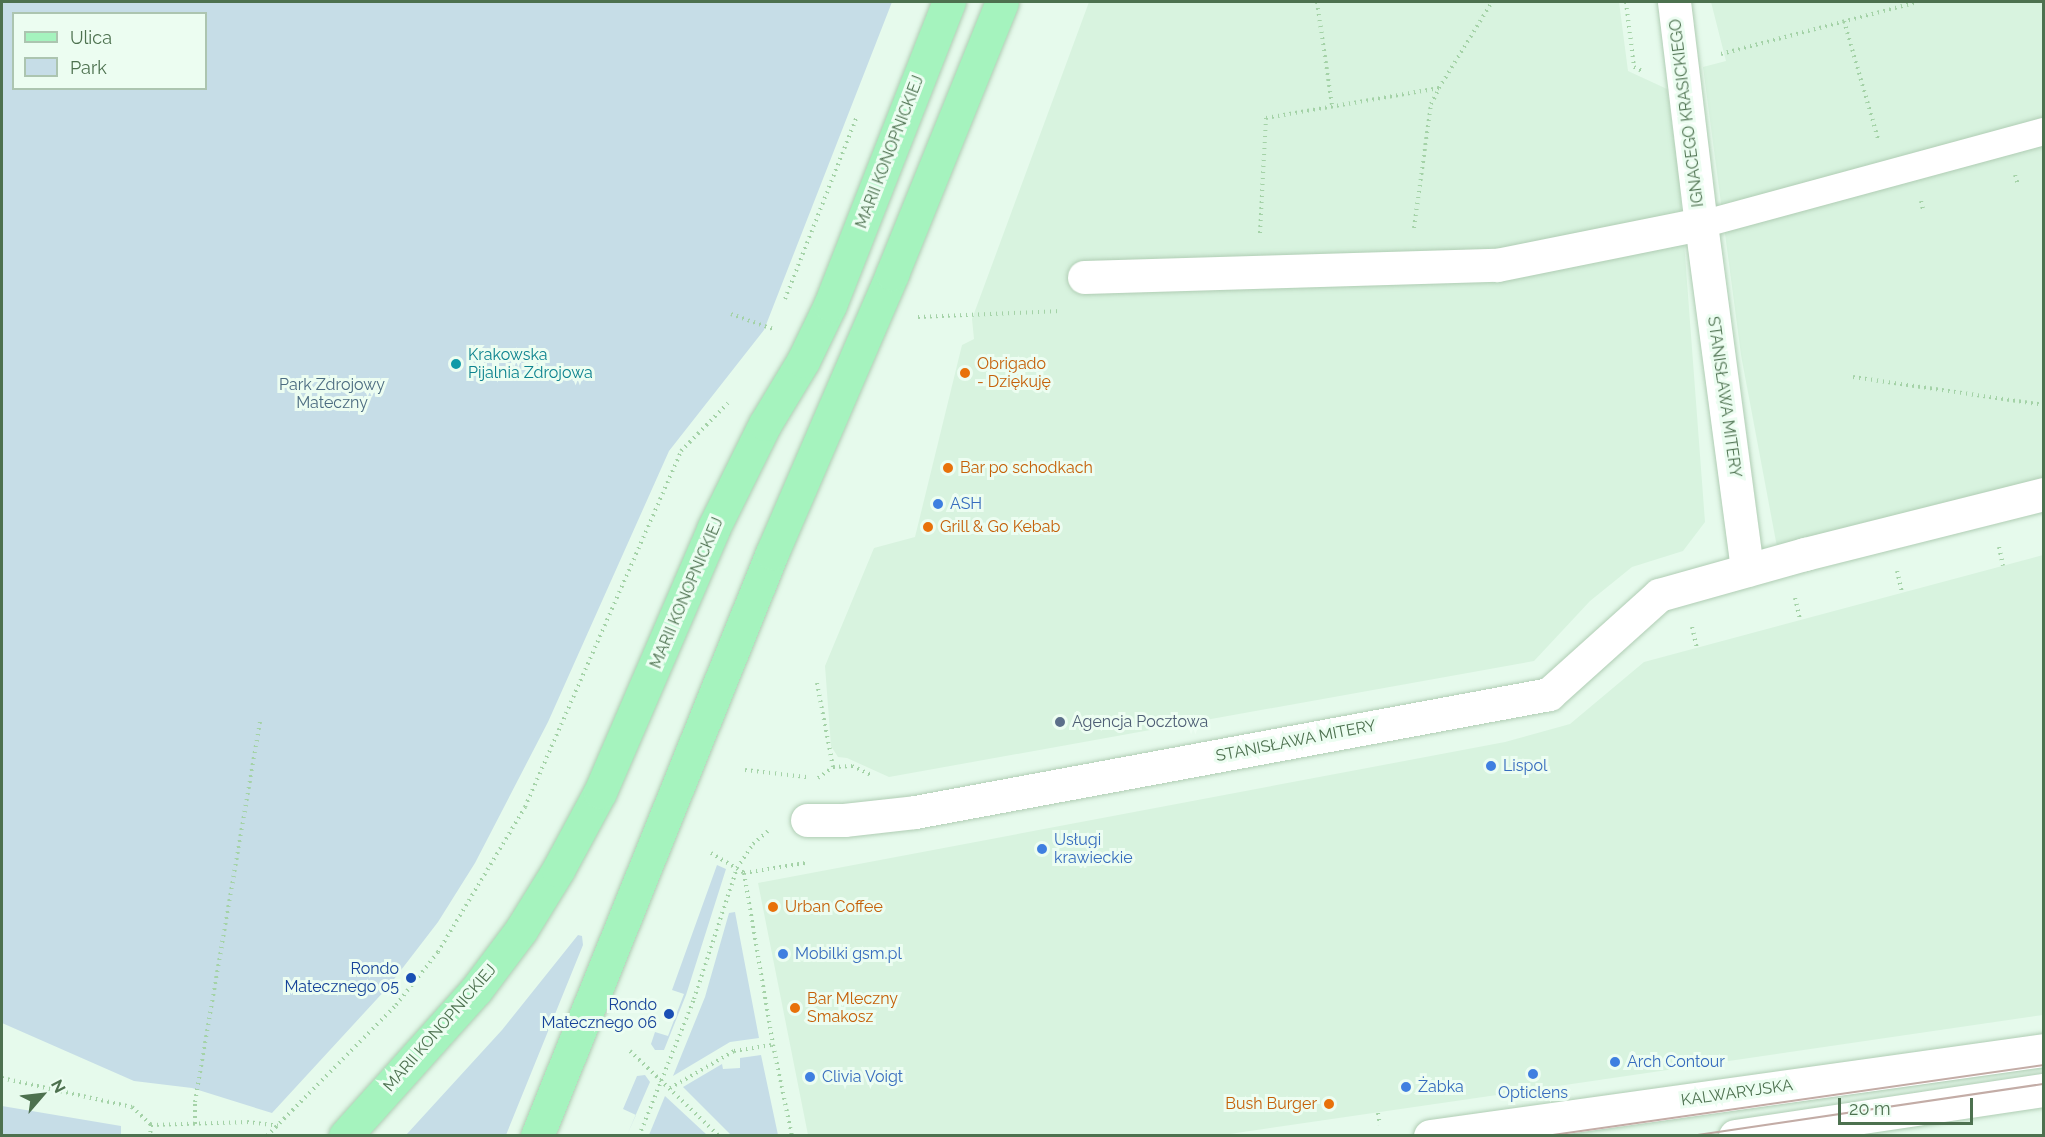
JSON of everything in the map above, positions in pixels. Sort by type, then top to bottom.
[{"type":"main road","name":"MARII KONOPNICKIEJ","points":[[345,1136],[476,990],[521,930],[590,812],[713,529],[765,424],[803,361],[830,305],[949,2]]},
{"type":"main road","points":[[537,1136],[772,553],[892,274],[1002,2]]},
{"type":"street","name":"IGNACEGO KRASICKIEGO","points":[[1674,2],[1701,224]]},
{"type":"street","points":[[1084,277],[1497,265],[1701,224]]},
{"type":"street","name":"STANISŁAWA MITERY","points":[[1701,224],[1747,570]]},
{"type":"street","name":"STANISŁAWA MITERY","points":[[807,820],[844,820],[915,812],[1549,694],[1659,596],[1747,570],[2043,494]]},
{"type":"street","name":"KALWARYJSKA","points":[[1431,1136],[2043,1050]]},
{"type":"street","points":[[1735,1136],[2043,1090]]},
{"type":"lane","points":[[1701,224],[2043,131]]},
{"type":"path","points":[[1317,2],[1332,105]]},
{"type":"path","points":[[1408,268],[1431,104],[1492,2]]},
{"type":"path","points":[[1720,54],[1918,2]]},
{"type":"path","points":[[1844,21],[1888,173]]},
{"type":"path","points":[[1258,273],[1266,118],[1439,88]]},
{"type":"path","points":[[782,306],[860,110]]},
{"type":"path","points":[[915,317],[1061,311],[1084,277]]},
{"type":"path","points":[[731,314],[773,328],[769,339]]},
{"type":"path","points":[[1853,376],[2043,405]]},
{"type":"path","points":[[267,1136],[396,1005],[438,952],[525,807],[681,451],[730,401]]},
{"type":"path","points":[[1998,545],[2003,566]]},
{"type":"path","points":[[1895,562],[1902,593]]},
{"type":"path","points":[[1792,589],[1800,620]]},
{"type":"path","points":[[1690,617],[1697,648]]},
{"type":"path","points":[[817,683],[834,767]]},
{"type":"path","points":[[195,1124],[195,1102],[260,720]]},
{"type":"path","points":[[746,770],[817,779],[834,767],[852,766],[872,775]]},
{"type":"path","points":[[639,1136],[694,999],[737,868],[753,844],[770,830],[784,823],[807,820]]},
{"type":"path","points":[[711,853],[744,873],[773,1045],[792,1136]]},
{"type":"path","points":[[670,1088],[734,1051],[773,1045]]},
{"type":"path","points":[[630,1051],[719,1136]]},
{"type":"path","points":[[2,1077],[132,1107],[151,1125],[247,1122],[278,1126]]},
{"type":"path","points":[[1378,1113],[1380,1125]]},
{"type":"path","points":[[150,1136],[151,1125]]},
{"type":"shaded area","points":[[1089,2],[1619,2],[1628,71],[1667,89],[1679,175],[1705,522],[1683,551],[1632,567],[1590,601],[1534,661],[889,777],[847,758],[838,757],[831,746],[825,666],[874,548],[915,537],[962,345],[974,339],[972,319]]},
{"type":"shaded area","points":[[1711,2],[2043,2],[2043,482],[1777,547],[1741,355],[1703,67],[1726,61]]},
{"type":"shaded area","points":[[2043,555],[2043,1015],[1223,1135],[808,1135],[758,883],[1505,742],[1570,724],[1644,662]]},
{"type":"green space","name":"Park Zdrojowy Mateczny","points":[[2,2],[892,2],[764,330],[669,451],[548,722],[475,863],[438,922],[388,987],[272,1113],[192,1088],[134,1081],[2,1023]]},
{"type":"green space","points":[[717,865],[726,869],[686,995],[664,1050],[655,1050],[651,1044],[655,1032],[668,1036],[684,994],[672,990]]},
{"type":"green space","points":[[735,912],[759,1038],[730,1042],[673,1076],[705,997],[729,913]]},
{"type":"green space","points":[[578,935],[582,936],[583,945],[506,1135],[406,1135],[502,1030]]},
{"type":"green space","points":[[761,1055],[778,1135],[731,1135],[683,1087],[722,1064],[723,1069],[740,1068],[740,1058]]},
{"type":"green space","points":[[645,1075],[650,1082],[636,1115],[623,1109],[637,1076]]},
{"type":"green space","points":[[665,1096],[707,1135],[649,1135]]},
{"type":"green space","points":[[2,1106],[121,1126],[121,1135],[2,1135]]},
{"type":"tram line","points":[[1546,1136],[2044,1065]]},
{"type":"tram line","points":[[1691,1136],[2044,1084]]},
{"type":"place","name":"Krakowska Pijalnia Zdrojowa","points":[[456,364]]},
{"type":"place","name":"Obrigado - Dziękuję","points":[[965,373]]},
{"type":"place","name":"Bar po schodkach","points":[[948,468]]},
{"type":"place","name":"ASH","points":[[938,504]]},
{"type":"place","name":"Grill & Go Kebab","points":[[928,527]]},
{"type":"place","name":"Agencja Pocztowa","points":[[1060,722]]},
{"type":"place","name":"Lispol","points":[[1491,766]]},
{"type":"place","name":"Usługi krawieckie","points":[[1042,849]]},
{"type":"place","name":"Urban Coffee","points":[[773,907]]},
{"type":"place","name":"Mobilki gsm.pl","points":[[783,954]]},
{"type":"place","name":"Rondo Matecznego 05","points":[[411,978]]},
{"type":"place","name":"Bar Mleczny Smakosz","points":[[795,1008]]},
{"type":"place","name":"Rondo Matecznego 06","points":[[669,1014]]},
{"type":"place","name":"Arch Contour","points":[[1615,1062]]},
{"type":"place","name":"Opticlens","points":[[1533,1074]]},
{"type":"place","name":"Clivia Voigt","points":[[810,1077]]},
{"type":"place","name":"Żabka","points":[[1406,1087]]},
{"type":"place","name":"Bush Burger","points":[[1329,1104]]}]
